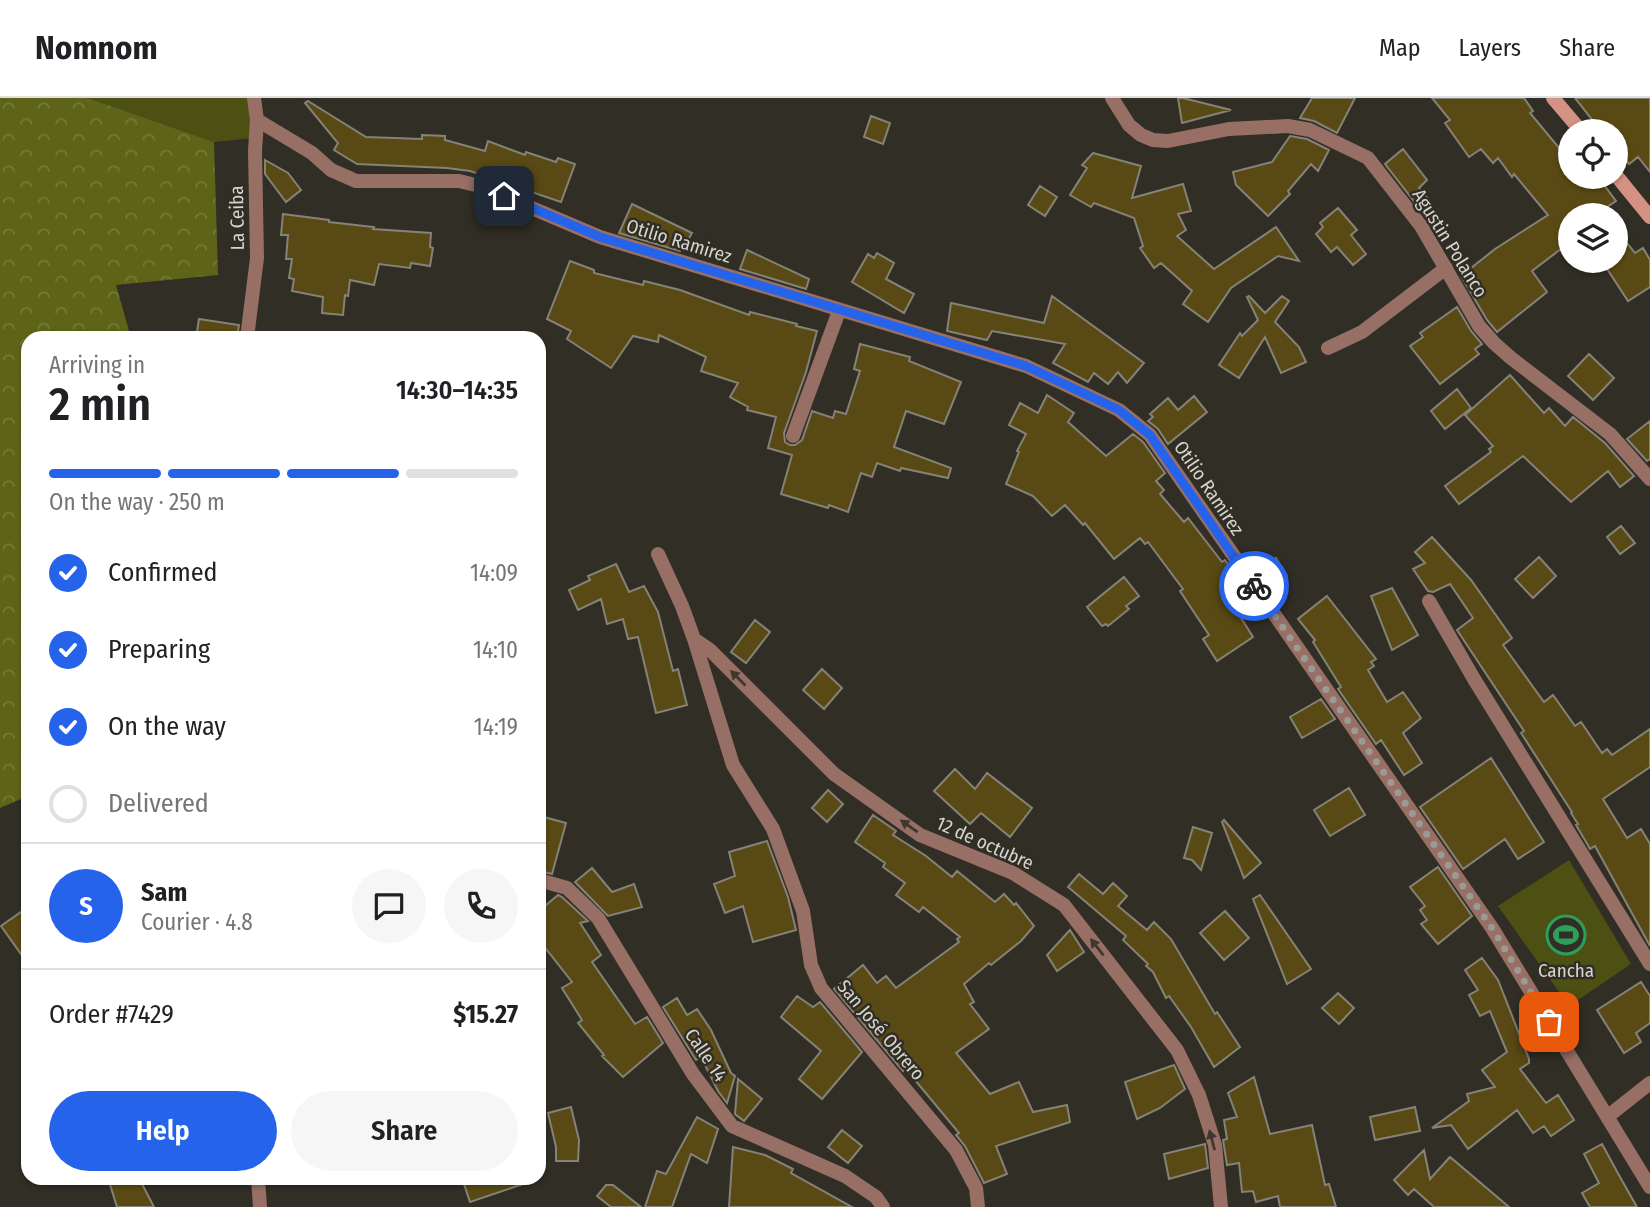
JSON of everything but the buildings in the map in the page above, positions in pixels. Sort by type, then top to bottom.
[{"type":"street","name":"La Ceiba","points":[[248,331],[257,258],[254,151],[257,120],[254,98]]},
{"type":"street","name":"Agustin Polanco","points":[[1112,98],[1129,125],[1140,135],[1153,140],[1168,141],[1229,129],[1288,127],[1310,130],[1368,158],[1421,226],[1479,326],[1511,358],[1611,434],[1650,479]]},
{"type":"street","points":[[1553,98],[1571,119]]},
{"type":"street","name":"Otilio Ramirez","points":[[257,120],[312,153],[331,170],[356,181],[459,181],[481,186],[600,237],[1026,366],[1119,410],[1150,435],[1492,928],[1650,1187]]},
{"type":"street","points":[[1628,189],[1650,216]]},
{"type":"street","points":[[1328,348],[1362,332],[1446,268]]},
{"type":"street","points":[[793,436],[839,311]]},
{"type":"street","name":"San José Obrero","points":[[658,554],[694,639],[733,765],[773,829],[803,911],[811,965],[821,988],[956,1150],[976,1188],[978,1207]]},
{"type":"street","points":[[1429,601],[1474,679],[1650,964]]},
{"type":"street","name":"12 de octubre","points":[[694,639],[710,650],[834,774],[920,835],[1013,873],[1064,905],[1177,1050],[1199,1096],[1215,1144],[1222,1207]]},
{"type":"street","name":"Calle 14","points":[[546,882],[567,888],[598,918],[693,1074],[732,1126],[845,1176],[876,1197],[883,1207]]},
{"type":"street","points":[[1606,1117],[1650,1083]]},
{"type":"street","points":[[258,1185],[260,1207]]},
{"type":"green space","points":[[0,98],[88,98],[214,142],[218,275],[116,285],[129,331],[21,331],[21,799],[0,808]]},
{"type":"green space","points":[[88,98],[248,98],[263,137],[214,142]]},
{"type":"green space","name":"Cancha","points":[[1569,860],[1631,964],[1569,1006],[1498,906]]},
{"type":"way so far","points":[[1254,586],[1492,928],[1549,1022]]},
{"type":"place","name":"Cancha","points":[[1566,935]]},
{"type":"route","points":[[504,196],[600,237],[1026,366],[1119,410],[1150,435],[1254,586]]}]
